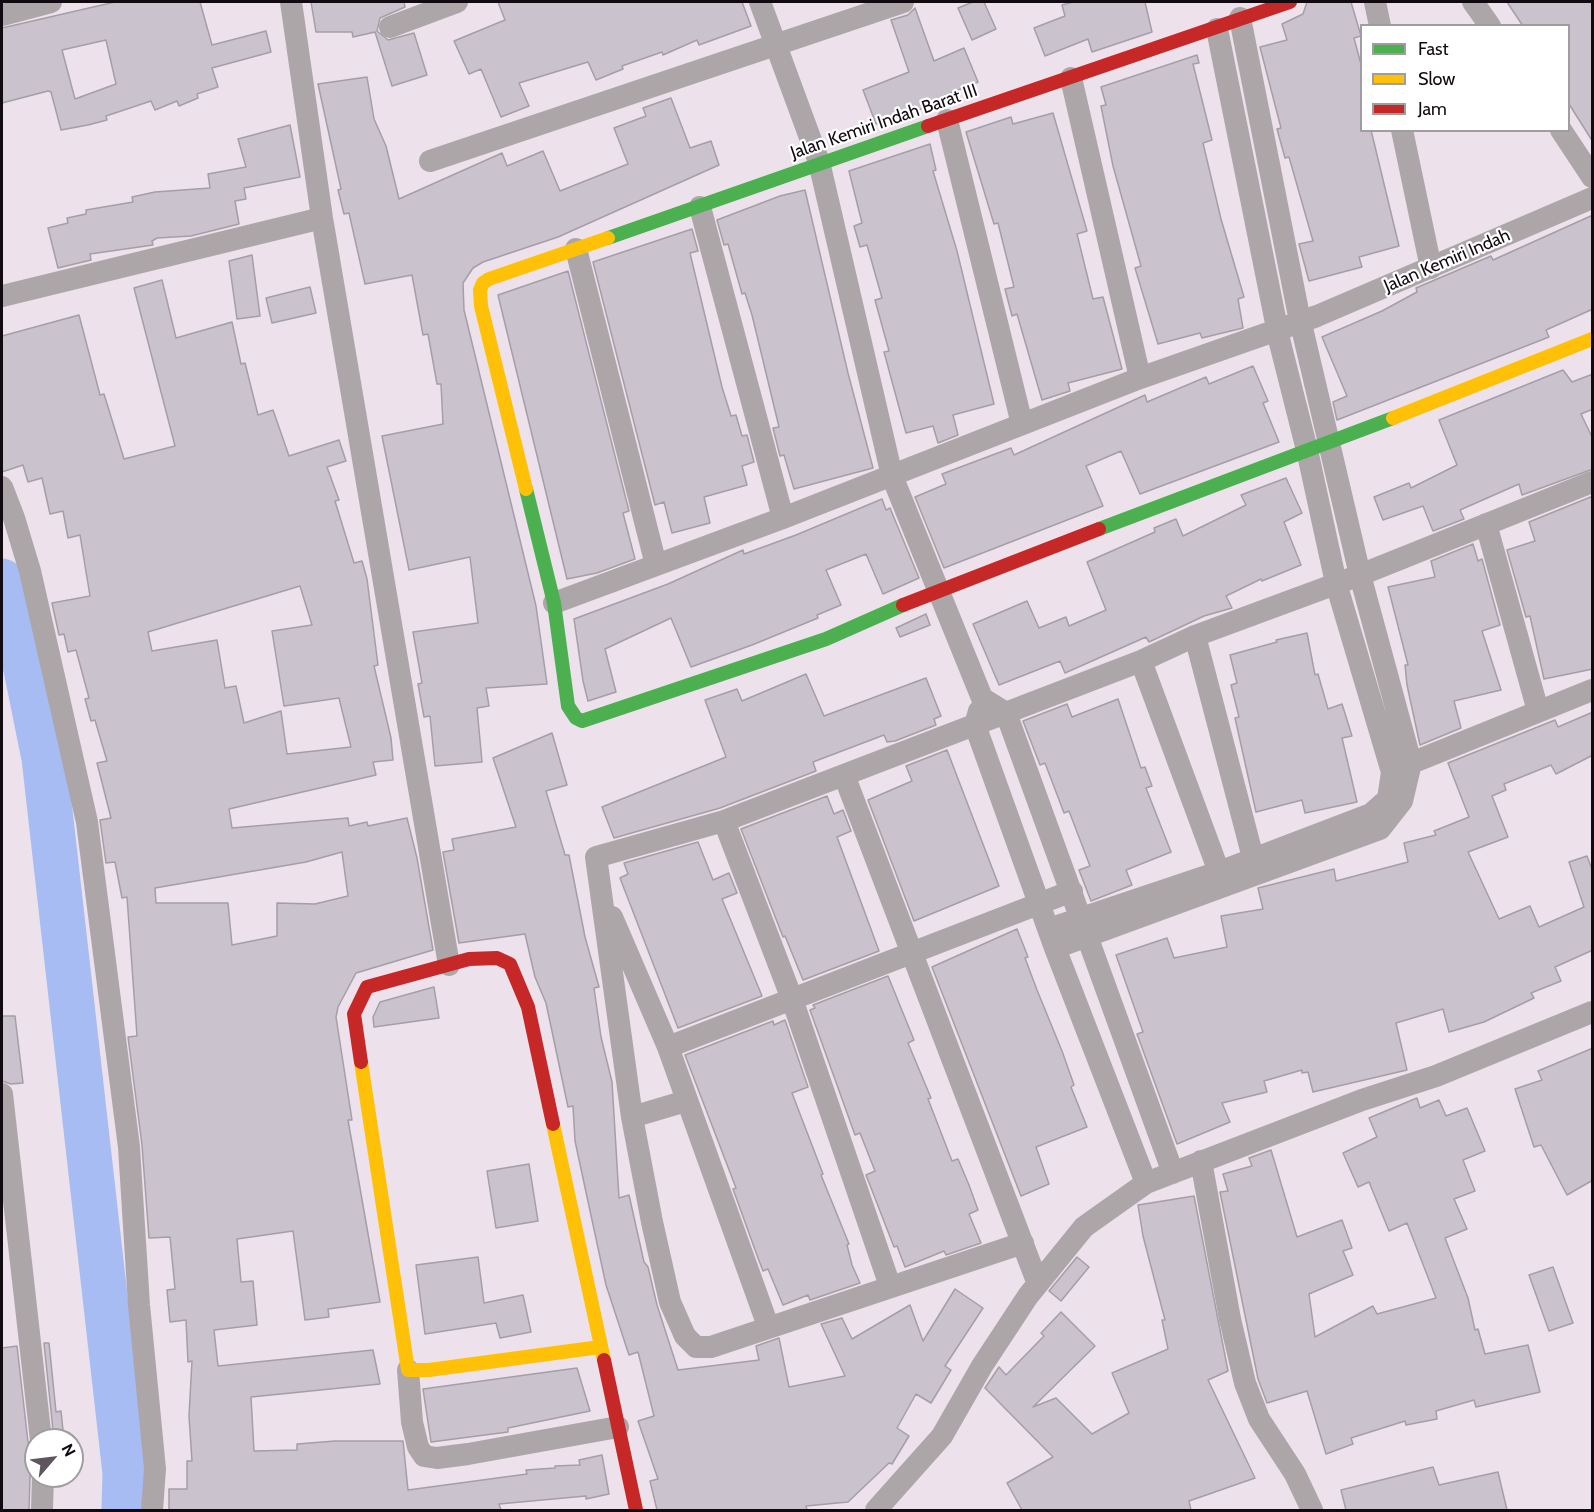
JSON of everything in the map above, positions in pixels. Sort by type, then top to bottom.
[{"type":"street","points":[[2,15],[51,2]]},
{"type":"street","points":[[291,2],[322,218],[449,965]]},
{"type":"street","points":[[390,27],[457,2]]},
{"type":"street","points":[[760,2],[774,46],[819,162],[892,476],[982,698],[1006,713],[1173,1173]]},
{"type":"street","points":[[430,161],[903,2]]},
{"type":"street","name":"Jalan Kemiri Indah Barat III","points":[[554,603],[482,306],[480,290],[489,279],[700,207],[819,162],[1290,2]]},
{"type":"street","points":[[1375,2],[1380,24]]},
{"type":"street","points":[[1473,2],[1489,24]]},
{"type":"street","points":[[1052,938],[1255,866],[1371,814],[1388,799],[1401,767],[1360,575],[1301,321],[1240,18]]},
{"type":"street","points":[[1216,29],[1277,330],[1307,450],[1336,583],[1401,767]]},
{"type":"street","points":[[1071,78],[1140,378]]},
{"type":"street","points":[[947,120],[1022,424]]},
{"type":"street","points":[[1402,132],[1431,267]]},
{"type":"street","points":[[1562,132],[1593,177]]},
{"type":"street","name":"Jalan Kemiri Indah","points":[[554,603],[783,518],[1140,378],[1301,321],[1593,198]]},
{"type":"street","points":[[700,207],[783,518]]},
{"type":"street","points":[[2,296],[322,218]]},
{"type":"street","points":[[576,249],[657,565]]},
{"type":"street","points":[[554,603],[568,706],[576,718],[582,721],[826,639],[937,590],[1468,390],[1593,339]]},
{"type":"street","points":[[1023,1243],[768,1326],[711,1347],[696,1347],[685,1336],[670,1302],[632,1117],[596,857],[724,821],[1141,662],[1195,636],[1360,575],[1593,482]]},
{"type":"street","points":[[2,487],[30,572],[87,822],[129,1147],[139,1305],[155,1469],[152,1510]]},
{"type":"street","points":[[1486,524],[1538,711]]},
{"type":"street","points":[[1195,636],[1255,866]]},
{"type":"street","points":[[1141,662],[1219,872]]},
{"type":"street","points":[[1401,767],[1593,690]]},
{"type":"street","points":[[982,698],[975,725],[1052,938],[1146,1183]]},
{"type":"street","points":[[844,775],[914,952],[1038,1284]]},
{"type":"street","points":[[724,821],[792,999],[890,1286]]},
{"type":"street","points":[[1084,927],[1219,872],[1255,866]]},
{"type":"street","points":[[600,891],[668,1047],[768,1326]]},
{"type":"street","points":[[668,1047],[1072,891]]},
{"type":"street","points":[[618,1427],[437,1458],[424,1456],[418,1447],[412,1422],[408,1370],[354,1014],[367,987],[469,959],[497,958],[510,964],[519,981],[528,1007],[636,1510]]},
{"type":"street","points":[[876,1510],[942,1436],[982,1366],[1038,1284],[1084,1227],[1146,1183],[1362,1100],[1436,1076],[1593,1012]]},
{"type":"street","points":[[2,1094],[40,1428]]},
{"type":"street","points":[[632,1117],[686,1101]]},
{"type":"street","points":[[1201,1161],[1230,1318],[1245,1383],[1259,1419],[1295,1474],[1312,1510]]},
{"type":"street","points":[[408,1370],[429,1370],[600,1347]]},
{"type":"street","points":[[42,1510],[43,1488]]},
{"type":"building","points":[[115,2],[200,2],[212,45],[266,31],[271,52],[212,68],[218,87],[197,94],[198,98],[179,106],[177,101],[155,110],[151,101],[106,116],[107,120],[61,130],[51,92],[2,103],[2,28]],"holes":[[[106,40],[116,84],[75,99],[62,50]]]},
{"type":"building","points":[[311,2],[404,2],[405,7],[380,18],[377,31],[388,40],[414,33],[427,75],[392,86],[375,32],[353,37],[352,32],[316,32]]},
{"type":"building","points":[[498,2],[742,2],[751,26],[699,45],[697,40],[663,55],[662,52],[622,66],[623,69],[596,80],[588,62],[519,83],[529,106],[501,117],[481,69],[469,74],[454,41],[505,20]]},
{"type":"building","points":[[973,2],[984,2],[996,29],[972,40],[958,8]]},
{"type":"building","points":[[1073,2],[1145,2],[1152,32],[1092,52],[1088,39],[1045,56],[1034,28],[1065,16],[1062,5]]},
{"type":"building","points":[[1307,2],[1351,2],[1360,33],[1360,36],[1354,38],[1360,60],[1360,132],[1371,132],[1399,246],[1359,257],[1362,267],[1309,281],[1299,244],[1313,241],[1289,157],[1285,158],[1277,129],[1281,128],[1260,47],[1287,40],[1282,24],[1303,14]]},
{"type":"building","points":[[1507,2],[1593,2],[1593,142],[1570,106],[1570,24],[1522,24]]},
{"type":"building","points":[[915,8],[934,61],[964,48],[978,82],[934,100],[936,104],[876,124],[863,90],[909,72],[891,20],[908,15]]},
{"type":"building","points":[[1197,55],[1199,63],[1193,64],[1212,140],[1203,143],[1221,219],[1244,297],[1238,299],[1243,328],[1202,338],[1200,333],[1158,344],[1135,268],[1141,266],[1113,166],[1101,106],[1106,105],[1101,87]]},
{"type":"building","points":[[367,77],[374,119],[386,146],[399,199],[502,153],[507,166],[543,151],[560,191],[628,164],[614,128],[646,116],[643,108],[671,98],[690,148],[711,141],[719,165],[558,237],[483,262],[473,268],[463,283],[464,310],[536,606],[547,684],[486,688],[489,706],[477,708],[482,762],[435,766],[430,716],[424,717],[418,684],[422,683],[413,632],[478,623],[470,557],[409,570],[382,436],[443,424],[441,384],[437,384],[428,334],[423,335],[412,275],[365,284],[349,213],[344,214],[338,190],[341,189],[318,84]]},
{"type":"building","points":[[1053,113],[1087,231],[1077,234],[1093,299],[1103,297],[1122,369],[1068,383],[1070,391],[1042,400],[1017,314],[1012,316],[1005,289],[1014,287],[998,223],[994,224],[966,132],[1011,117],[1013,124]]},
{"type":"building","points":[[290,125],[300,177],[244,188],[246,199],[235,201],[239,224],[191,236],[157,238],[152,241],[153,245],[90,254],[91,260],[58,268],[48,228],[68,223],[67,218],[86,214],[86,210],[133,202],[132,197],[155,192],[210,188],[208,174],[246,167],[238,139]]},
{"type":"building","points":[[930,144],[936,170],[933,171],[957,251],[994,404],[953,415],[958,435],[938,443],[933,426],[906,433],[884,352],[889,351],[875,300],[882,298],[867,245],[860,247],[854,226],[862,223],[849,171]]},
{"type":"building","points":[[805,190],[873,468],[794,489],[784,455],[780,456],[773,428],[779,427],[752,315],[745,293],[742,294],[728,244],[724,245],[717,220],[780,196]]},
{"type":"building","points":[[1593,215],[1593,309],[1546,330],[1549,337],[1337,420],[1333,402],[1347,396],[1322,337],[1382,311],[1417,292],[1416,288],[1491,256],[1493,260]]},
{"type":"building","points":[[692,229],[698,251],[690,253],[722,387],[731,416],[736,415],[742,436],[747,435],[754,462],[742,466],[747,485],[704,497],[710,523],[672,533],[664,502],[655,505],[593,262]]},
{"type":"building","points":[[252,255],[260,316],[237,319],[229,261]]},
{"type":"building","points":[[568,271],[629,511],[623,513],[635,559],[597,573],[567,579],[498,295]]},
{"type":"building","points":[[162,280],[176,338],[232,322],[241,364],[245,363],[258,415],[273,410],[289,456],[339,440],[346,461],[327,467],[339,500],[335,501],[354,563],[362,561],[367,579],[378,665],[374,666],[391,738],[393,760],[373,762],[376,775],[229,809],[232,828],[348,818],[349,826],[367,822],[368,826],[407,818],[417,858],[433,950],[356,973],[338,1007],[336,1017],[352,1120],[348,1120],[380,1302],[328,1309],[329,1317],[305,1320],[293,1231],[237,1239],[241,1282],[253,1281],[257,1325],[214,1330],[218,1366],[373,1350],[380,1384],[251,1397],[254,1451],[297,1450],[297,1444],[335,1441],[403,1441],[408,1490],[527,1474],[526,1470],[580,1465],[579,1460],[602,1455],[609,1494],[586,1499],[586,1496],[499,1504],[501,1510],[169,1510],[169,1489],[187,1489],[187,1461],[192,1461],[189,1416],[192,1361],[188,1362],[186,1320],[170,1322],[167,1290],[175,1289],[170,1237],[149,1238],[142,1145],[128,1037],[137,1036],[127,897],[122,898],[115,862],[106,863],[100,820],[111,818],[97,763],[107,761],[95,720],[91,721],[85,699],[89,698],[76,650],[68,652],[64,634],[59,635],[52,603],[90,596],[80,535],[68,538],[63,511],[50,514],[42,478],[28,482],[23,465],[2,472],[2,336],[79,315],[100,395],[104,394],[124,459],[175,446],[134,288]],"holes":[[[300,586],[312,625],[272,631],[284,706],[339,698],[351,747],[287,754],[281,711],[244,723],[236,686],[225,688],[217,640],[152,651],[148,632]],[[342,852],[348,896],[315,904],[277,903],[277,936],[232,945],[228,903],[156,903],[155,888],[306,862]]]},
{"type":"building","points":[[310,287],[316,313],[272,323],[266,298]]},
{"type":"building","points":[[1253,366],[1268,401],[1263,403],[1279,442],[1140,494],[1121,451],[1086,466],[1103,506],[944,568],[915,497],[946,484],[942,474],[1011,448],[1014,455],[1145,395],[1147,402],[1206,377],[1209,384]]},
{"type":"building","points":[[1563,370],[1572,382],[1593,374],[1593,409],[1581,414],[1593,439],[1593,469],[1522,495],[1519,484],[1460,510],[1464,519],[1433,531],[1423,506],[1383,520],[1374,497],[1409,483],[1411,488],[1457,465],[1439,420]]},
{"type":"building","points":[[1286,478],[1302,513],[1284,522],[1301,565],[1262,581],[1261,579],[1226,596],[1232,608],[1204,616],[1149,642],[1146,637],[1065,673],[1060,661],[999,685],[973,624],[1027,601],[1039,628],[1066,617],[1069,626],[1106,610],[1087,562],[1155,532],[1154,528],[1176,519],[1183,536],[1246,505],[1241,495]]},
{"type":"building","points":[[1593,496],[1593,669],[1544,679],[1530,616],[1526,617],[1507,550],[1535,541],[1529,522]]},
{"type":"building","points":[[882,499],[886,510],[890,508],[919,578],[883,594],[866,554],[826,570],[841,605],[817,615],[818,618],[691,667],[671,618],[605,649],[616,692],[588,701],[574,619],[668,584],[743,550],[744,554],[796,535]]},
{"type":"building","points":[[1473,544],[1478,561],[1482,559],[1500,625],[1482,631],[1501,690],[1454,701],[1461,728],[1420,745],[1407,685],[1405,665],[1408,665],[1388,587],[1435,577],[1431,561]]},
{"type":"building","points":[[926,614],[930,625],[900,637],[896,628]]},
{"type":"building","points":[[1307,633],[1315,675],[1318,674],[1328,709],[1342,704],[1352,736],[1342,738],[1357,802],[1305,813],[1302,800],[1256,812],[1235,718],[1239,717],[1231,685],[1237,683],[1230,655]]},
{"type":"building","points":[[806,674],[824,716],[926,678],[941,716],[934,719],[936,725],[895,741],[887,742],[884,735],[813,762],[816,771],[720,808],[614,838],[602,807],[726,757],[705,700],[737,689],[742,701]]},
{"type":"building","points":[[1118,699],[1141,768],[1145,767],[1152,786],[1146,788],[1171,852],[1126,870],[1132,885],[1091,901],[1079,870],[1090,866],[1069,811],[1064,813],[1045,763],[1040,765],[1023,721],[1067,704],[1072,717]]},
{"type":"building","points":[[1593,712],[1593,755],[1556,774],[1551,765],[1504,784],[1506,790],[1492,796],[1508,837],[1468,852],[1499,919],[1530,906],[1539,927],[1584,907],[1569,862],[1587,856],[1593,872],[1593,950],[1555,967],[1561,981],[1531,993],[1534,998],[1484,1022],[1449,1032],[1443,1009],[1396,1023],[1407,1070],[1313,1092],[1308,1072],[1302,1073],[1302,1070],[1264,1081],[1267,1092],[1222,1103],[1230,1122],[1177,1144],[1137,1034],[1143,1032],[1116,955],[1167,938],[1174,958],[1227,947],[1221,916],[1263,909],[1258,888],[1334,869],[1336,881],[1408,862],[1404,843],[1436,835],[1434,831],[1469,817],[1448,763],[1555,720],[1558,727]]},
{"type":"building","points":[[552,733],[567,785],[546,791],[565,855],[569,855],[585,937],[599,987],[594,988],[601,1037],[612,1082],[619,1198],[629,1195],[644,1262],[648,1267],[657,1305],[678,1370],[759,1360],[756,1346],[779,1338],[789,1387],[845,1376],[821,1324],[842,1318],[852,1339],[910,1305],[923,1341],[955,1289],[983,1308],[945,1366],[951,1370],[931,1403],[916,1394],[897,1428],[909,1436],[892,1464],[889,1463],[848,1502],[806,1506],[807,1510],[657,1510],[650,1481],[658,1479],[638,1421],[654,1416],[638,1352],[629,1355],[606,1285],[575,1141],[573,1106],[568,1107],[546,1003],[535,977],[525,934],[459,943],[443,852],[454,850],[452,839],[516,827],[493,758]]},
{"type":"building","points":[[947,750],[999,886],[914,921],[868,800],[912,781],[906,766]]},
{"type":"building","points":[[827,796],[834,814],[843,810],[851,831],[837,837],[879,951],[803,980],[785,936],[783,937],[741,829]]},
{"type":"building","points":[[698,842],[713,880],[729,873],[737,893],[722,899],[762,996],[678,1028],[620,878],[628,874],[624,863]]},
{"type":"building","points":[[1017,929],[1028,957],[1025,958],[1062,1051],[1074,1085],[1071,1087],[1087,1127],[1036,1147],[1049,1184],[1021,1196],[932,967]]},
{"type":"building","points":[[888,976],[914,1040],[908,1043],[931,1098],[928,1099],[952,1161],[958,1159],[978,1210],[969,1214],[981,1243],[946,1255],[944,1251],[905,1267],[897,1246],[894,1247],[866,1175],[875,1171],[860,1133],[855,1135],[810,1010],[815,1008],[813,1005]]},
{"type":"building","points":[[434,987],[439,1018],[374,1027],[373,1017],[380,1002]]},
{"type":"building","points":[[2,1016],[15,1016],[23,1083],[11,1084],[2,1081]]},
{"type":"building","points":[[785,1020],[808,1087],[792,1093],[823,1174],[821,1175],[849,1244],[847,1245],[852,1265],[860,1283],[810,1300],[808,1295],[783,1305],[768,1269],[763,1271],[733,1189],[736,1188],[685,1055],[773,1021],[774,1025]]},
{"type":"building","points":[[1593,1048],[1593,1180],[1567,1195],[1541,1145],[1534,1147],[1515,1089],[1542,1080],[1538,1071]]},
{"type":"building","points":[[1417,1098],[1420,1108],[1439,1100],[1446,1116],[1467,1108],[1485,1151],[1463,1160],[1475,1191],[1454,1199],[1467,1229],[1445,1238],[1468,1298],[1475,1330],[1478,1329],[1485,1354],[1528,1345],[1540,1392],[1476,1407],[1474,1400],[1436,1411],[1437,1419],[1406,1425],[1405,1421],[1351,1438],[1353,1444],[1326,1454],[1307,1391],[1267,1403],[1258,1379],[1220,1192],[1228,1191],[1223,1174],[1252,1166],[1249,1158],[1271,1150],[1297,1237],[1342,1220],[1352,1248],[1343,1251],[1353,1275],[1309,1294],[1315,1337],[1373,1306],[1377,1314],[1436,1298],[1407,1223],[1389,1231],[1369,1182],[1358,1187],[1343,1153],[1377,1137],[1369,1118]]},
{"type":"building","points":[[529,1164],[538,1221],[496,1228],[487,1171]]},
{"type":"building","points":[[1194,1196],[1228,1371],[1208,1380],[1255,1478],[1189,1501],[1191,1510],[1022,1510],[1007,1483],[1053,1457],[985,1388],[999,1367],[1006,1375],[1044,1336],[1041,1333],[1061,1312],[1095,1346],[1033,1407],[1056,1398],[1092,1434],[1129,1413],[1112,1373],[1168,1349],[1162,1320],[1165,1320],[1143,1236],[1138,1205]]},
{"type":"building","points":[[478,1257],[484,1303],[523,1295],[531,1332],[500,1338],[496,1323],[425,1334],[416,1265]]},
{"type":"building","points":[[1077,1257],[1089,1267],[1061,1301],[1049,1291]]},
{"type":"building","points":[[1553,1267],[1573,1323],[1549,1331],[1529,1275]]},
{"type":"building","points":[[44,1343],[49,1343],[56,1412],[61,1411],[63,1428],[53,1428]]},
{"type":"building","points":[[17,1346],[26,1428],[24,1428],[24,1488],[30,1488],[29,1510],[2,1510],[2,1348]]},
{"type":"building","points":[[577,1368],[590,1411],[508,1428],[508,1432],[431,1442],[423,1389]]},
{"type":"building","points":[[1433,1467],[1439,1485],[1498,1472],[1507,1510],[1346,1510],[1341,1490]]},
{"type":"waterway","points":[[2,581],[26,669],[44,758],[125,1473],[124,1510]]},
{"type":"traffic: fast","points":[[608,238],[928,126]]},
{"type":"traffic: fast","points":[[1099,529],[1393,418]]},
{"type":"traffic: fast","points":[[526,489],[554,603],[568,706],[576,718],[582,721],[826,639],[903,605]]},
{"type":"traffic: slow","points":[[526,489],[481,306],[480,290],[483,283],[489,279],[608,238]]},
{"type":"traffic: slow","points":[[1393,418],[1592,339]]},
{"type":"traffic: slow","points":[[361,1062],[408,1370],[429,1370],[600,1347]]},
{"type":"traffic: slow","points":[[553,1124],[604,1360]]},
{"type":"traffic: jam","points":[[928,126],[1290,2]]},
{"type":"traffic: jam","points":[[903,605],[1099,529]]},
{"type":"traffic: jam","points":[[361,1062],[354,1014],[367,987],[469,959],[497,958],[510,964],[528,1007],[553,1124]]},
{"type":"traffic: jam","points":[[604,1360],[636,1510]]}]
